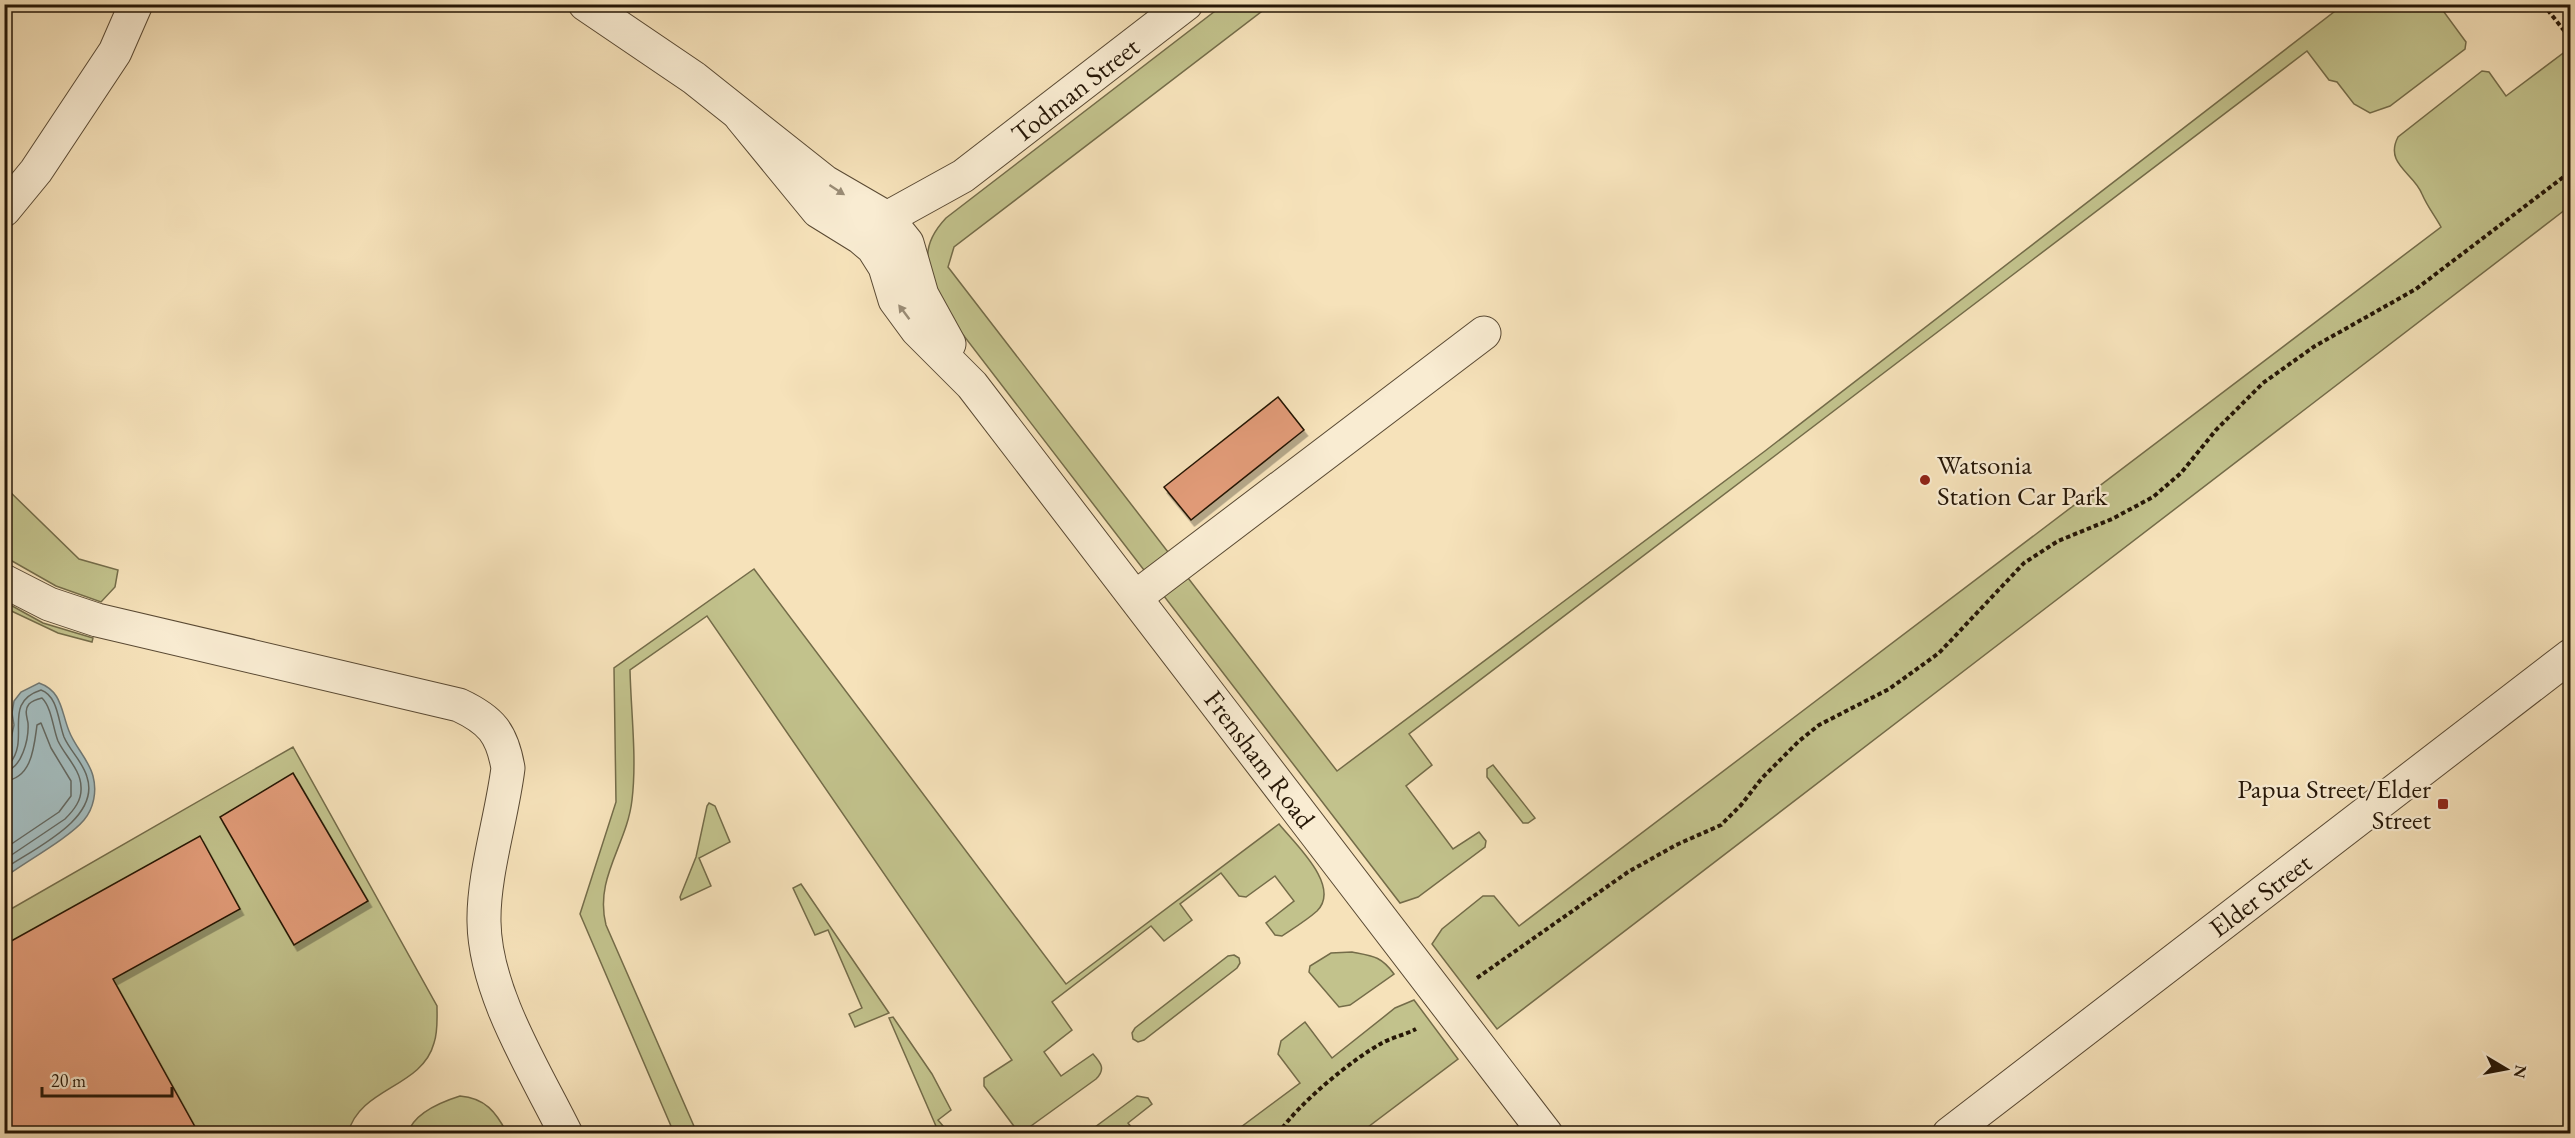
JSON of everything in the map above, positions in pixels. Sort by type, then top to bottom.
[{"type":"street","points":[[115,52],[136,4]]},
{"type":"street","points":[[4,210],[36,171],[115,52],[157,4]]},
{"type":"street","name":"Frensham Road","points":[[585,4],[694,78],[825,182],[887,218],[907,243],[922,295],[972,385]]},
{"type":"street","name":"Todman Street","points":[[887,218],[963,176],[1186,4]]},
{"type":"street","name":"Frensham Road","points":[[741,117],[818,211],[860,237],[873,248],[885,267],[895,300],[917,330],[972,385],[1546,1134]]},
{"type":"street","name":"Todman Street","points":[[907,243],[963,176]]},
{"type":"street","points":[[873,248],[887,218]]},
{"type":"street","points":[[873,248],[907,243]]},
{"type":"street","points":[[1136,597],[1484,333]]},
{"type":"street","points":[[4,581],[49,604],[97,620],[459,705],[478,714],[494,728],[505,749],[508,768],[486,892],[484,922],[487,949],[496,985],[513,1027],[566,1134]]},
{"type":"street","name":"Elder Street","points":[[1949,1134],[2571,656]]},
{"type":"path","points":[[2543,5],[2571,38]]},
{"type":"path","points":[[1278,1134],[1290,1116],[1305,1102],[1365,1054],[1382,1043],[1415,1030],[1481,975],[1628,872],[1676,845],[1721,825],[1741,806],[1762,778],[1799,741],[1828,720],[1889,689],[1939,653],[2024,563],[2058,541],[2112,519],[2153,497],[2181,473],[2229,416],[2263,383],[2314,346],[2416,289],[2571,172]]},
{"type":"green space","points":[[1223,5],[1270,5],[954,247],[948,267],[1337,771],[1765,451],[2343,5],[2445,5],[2441,8],[2466,42],[2465,49],[2390,106],[2370,113],[2354,104],[2337,82],[2329,80],[2307,51],[1409,734],[1432,765],[1406,786],[1453,849],[1479,832],[1486,841],[1485,847],[1418,897],[1400,903],[944,310],[930,273],[928,252],[930,241],[946,218]]},
{"type":"green space","points":[[2570,48],[2570,206],[1497,1029],[1432,944],[1442,929],[1483,896],[1494,896],[1519,926],[2441,227],[2418,187],[2397,161],[2395,146],[2398,137],[2482,71],[2489,72],[2506,96]]},
{"type":"green space","points":[[4,486],[79,559],[118,570],[115,587],[101,602],[56,586],[5,557]]},
{"type":"green space","points":[[754,569],[1066,984],[1279,824],[1304,853],[1320,877],[1324,890],[1323,901],[1317,911],[1305,921],[1282,936],[1275,935],[1266,923],[1294,901],[1275,876],[1246,897],[1239,896],[1221,873],[1180,904],[1192,920],[1164,941],[1151,926],[1052,1002],[1072,1030],[1044,1052],[1061,1076],[1093,1054],[1102,1069],[1096,1079],[1024,1131],[1016,1129],[984,1086],[984,1078],[1012,1060],[707,616],[630,670],[634,752],[632,800],[604,892],[603,908],[606,925],[697,1133],[674,1133],[580,914],[616,802],[614,668]]},
{"type":"green space","points":[[5,602],[43,623],[93,638],[92,642],[58,633],[5,608]]},
{"type":"green space","points":[[293,747],[437,1006],[436,1034],[427,1058],[417,1070],[365,1106],[355,1118],[348,1133],[5,1133],[4,913]]},
{"type":"green space","points":[[1493,765],[1535,818],[1528,823],[1523,823],[1487,777],[1487,769]]},
{"type":"green space","points":[[709,803],[715,806],[730,842],[699,858],[711,886],[681,900],[680,897],[696,857]]},
{"type":"green space","points":[[801,884],[889,1013],[855,1027],[849,1014],[862,1008],[828,930],[815,935],[793,888]]},
{"type":"green space","points":[[1352,952],[1376,958],[1394,974],[1350,1005],[1339,1007],[1309,972],[1310,966],[1331,953]]},
{"type":"green space","points":[[1234,955],[1239,958],[1240,963],[1237,968],[1144,1040],[1138,1042],[1133,1039],[1132,1033],[1135,1028],[1228,956]]},
{"type":"green space","points":[[1414,1000],[1458,1059],[1360,1133],[1233,1133],[1300,1083],[1278,1054],[1281,1041],[1305,1022],[1332,1058],[1395,1008]]},
{"type":"green space","points":[[893,1017],[932,1074],[951,1110],[938,1120],[949,1133],[939,1133],[889,1018]]},
{"type":"green space","points":[[460,1096],[469,1097],[489,1107],[507,1133],[408,1133],[422,1114]]},
{"type":"green space","points":[[1137,1096],[1148,1098],[1152,1104],[1128,1123],[1136,1133],[1087,1133]]},
{"type":"water","points":[[39,683],[52,691],[60,702],[66,724],[91,770],[94,799],[84,820],[77,827],[5,877],[5,766],[14,725],[12,713],[14,701],[21,692]]},
{"type":"building","points":[[1278,397],[1304,430],[1191,520],[1164,487]]},
{"type":"building","points":[[293,773],[368,901],[294,945],[220,817]]},
{"type":"building","points":[[200,836],[240,909],[113,979],[199,1134],[4,1134],[4,945]]},
{"type":"place","name":"Watsonia Station Car Park","points":[[1925,480]]},
{"type":"place","name":"Papua Street/Elder Street","points":[[2443,804]]}]
